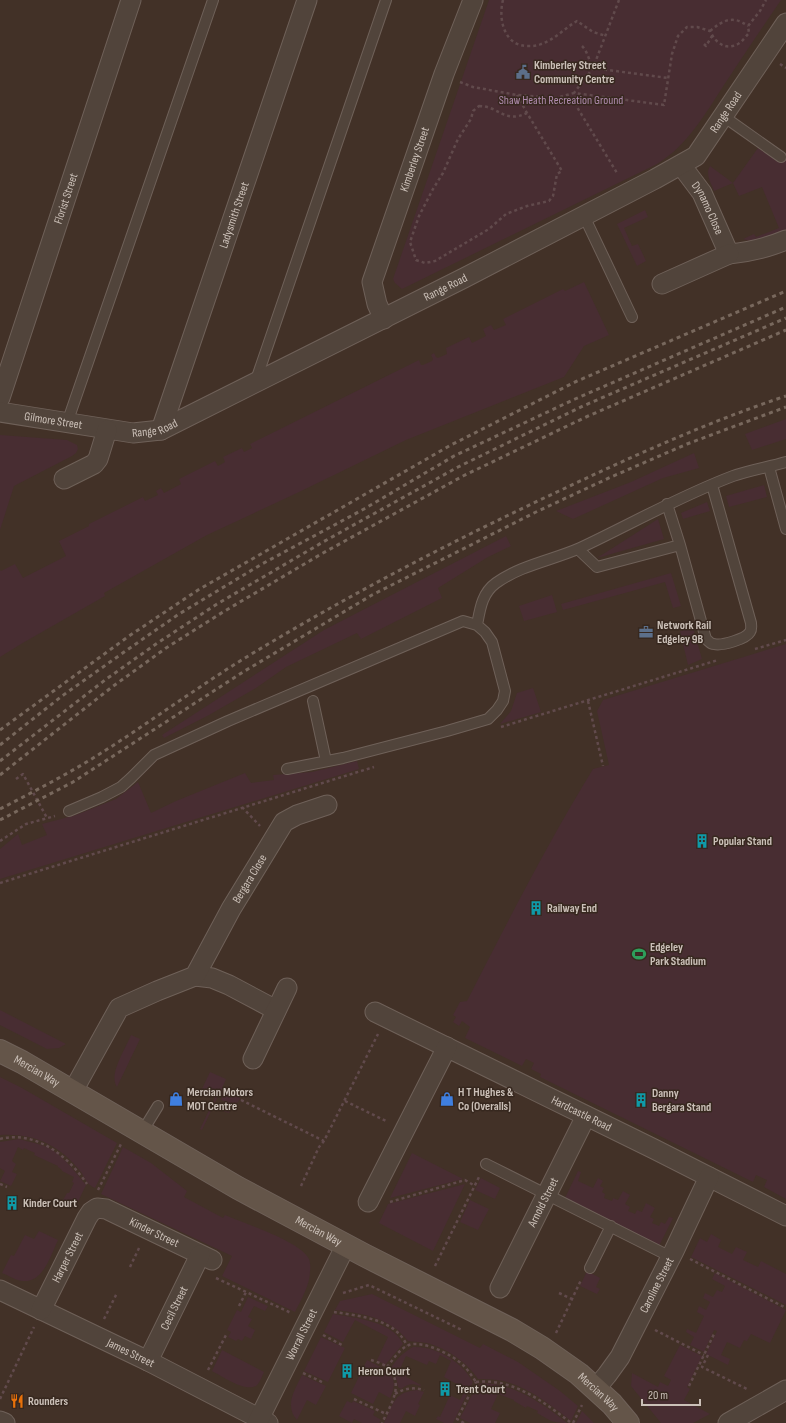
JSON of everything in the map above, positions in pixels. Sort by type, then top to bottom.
[{"type":"main road","name":"Mercian Way","points":[[0,1051],[73,1091],[238,1188],[512,1330],[579,1374],[589,1397],[612,1404],[628,1423]]},
{"type":"street","name":"Florist Street","points":[[0,398],[131,0]]},
{"type":"street","name":"Ladysmith Street","points":[[161,430],[306,0]]},
{"type":"street","name":"Kimberley Street","points":[[384,319],[377,304],[372,282],[444,74],[473,0]]},
{"type":"street","name":"Range Road","points":[[107,430],[133,433],[161,430],[384,319],[681,165],[696,156],[786,23]]},
{"type":"street","name":"Dynamo Close","points":[[681,165],[702,193],[729,254]]},
{"type":"street","points":[[662,284],[729,254],[748,252],[786,240]]},
{"type":"street","name":"Gilmore Street","points":[[0,412],[107,430]]},
{"type":"street","points":[[64,479],[94,464],[98,459],[107,430]]},
{"type":"street","name":"Bergara Close","points":[[195,976],[231,909],[284,822],[297,815],[327,805]]},
{"type":"street","points":[[73,1091],[118,1008],[157,990],[195,976],[212,978],[229,985],[276,1010]]},
{"type":"street","points":[[253,1059],[287,988]]},
{"type":"street","name":"Hardcastle Road","points":[[381,1015],[786,1216]]},
{"type":"street","points":[[370,1199],[447,1047]]},
{"type":"street","name":"Arnold Street","points":[[500,1288],[586,1116]]},
{"type":"street","name":"Caroline Street","points":[[589,1397],[620,1357],[673,1254],[709,1178]]},
{"type":"street","name":"Kinder Street","points":[[96,1208],[106,1209],[148,1229],[202,1261]]},
{"type":"street","name":"Harper Street","points":[[41,1310],[87,1218],[96,1208]]},
{"type":"street","name":"Worrall Street","points":[[261,1421],[346,1245]]},
{"type":"street","name":"Cecil Street","points":[[148,1362],[202,1261]]},
{"type":"street","name":"James Street","points":[[0,1290],[199,1387],[261,1421]]},
{"type":"street","points":[[728,1423],[786,1390]]},
{"type":"street","points":[[0,1421],[5,1423]]},
{"type":"lane","points":[[67,423],[213,0]]},
{"type":"lane","points":[[255,383],[386,0]]},
{"type":"lane","points":[[723,116],[781,157]]},
{"type":"lane","points":[[584,216],[632,317]]},
{"type":"lane","points":[[477,625],[481,604],[487,591],[496,583],[519,571],[578,549],[667,504],[734,475],[786,462]]},
{"type":"lane","points":[[769,467],[786,529]]},
{"type":"lane","points":[[667,504],[706,639],[715,645],[725,644],[744,638],[750,634],[752,628],[751,623],[712,485]]},
{"type":"lane","points":[[578,549],[597,567],[680,545]]},
{"type":"lane","points":[[69,811],[121,787],[154,754],[463,621],[477,625],[485,632],[492,642],[505,692],[503,701],[488,719],[343,758],[287,769]]},
{"type":"lane","points":[[313,701],[326,761]]},
{"type":"lane","points":[[136,1129],[158,1106]]},
{"type":"lane","points":[[486,1164],[611,1226],[673,1254]]},
{"type":"lane","points":[[590,1268],[611,1226]]},
{"type":"path","points":[[503,0],[501,20],[504,31],[512,41],[523,46],[539,45],[552,39],[562,30],[577,21],[593,32],[606,36]]},
{"type":"path","points":[[617,172],[577,107],[574,93],[593,68],[619,0]]},
{"type":"path","points":[[748,26],[760,12],[766,0]]},
{"type":"path","points":[[731,20],[741,21],[748,26],[749,33],[737,44],[729,46],[722,45],[714,40],[710,31],[718,25],[731,20]]},
{"type":"path","points":[[444,74],[474,87],[517,94],[556,98],[574,93],[664,105],[672,54],[678,36],[687,27],[697,27],[710,31]]},
{"type":"path","points":[[704,44],[706,46],[712,36]]},
{"type":"path","points":[[582,46],[586,50],[593,68]]},
{"type":"path","points":[[593,68],[668,78]]},
{"type":"path","points":[[517,94],[562,171],[557,174],[553,196],[549,200],[506,214],[489,229],[435,261],[425,263],[416,260],[410,242],[419,216],[443,173],[458,138],[471,119],[473,112],[479,106],[488,106],[495,111],[508,116],[518,117],[527,113]]},
{"type":"path","points":[[588,701],[603,766]]},
{"type":"path","points":[[16,779],[23,774],[47,818]]},
{"type":"path","points":[[242,807],[274,839]]},
{"type":"path","points":[[0,841],[26,824],[69,811]]},
{"type":"path","points":[[300,1186],[319,1147],[324,1141],[345,1101],[381,1015]]},
{"type":"path","points":[[241,1100],[324,1141]]},
{"type":"path","points":[[345,1101],[404,1130]]},
{"type":"path","points":[[96,1208],[95,1196],[136,1129]]},
{"type":"path","points":[[0,1139],[8,1137],[21,1137],[51,1147],[72,1165],[87,1184]]},
{"type":"path","points":[[435,1266],[486,1164]]},
{"type":"path","points":[[370,1199],[386,1203],[465,1180],[475,1186]]},
{"type":"path","points":[[0,1184],[7,1187]]},
{"type":"path","points":[[130,1267],[148,1229]]},
{"type":"path","points":[[673,1254],[786,1308]]},
{"type":"path","points":[[202,1261],[246,1292],[308,1321]]},
{"type":"path","points":[[547,1352],[581,1279]]},
{"type":"path","points":[[324,1288],[340,1294],[369,1285],[466,1332]]},
{"type":"path","points":[[239,1306],[246,1292]]},
{"type":"path","points":[[95,1336],[117,1293]]},
{"type":"path","points":[[559,1293],[572,1299]]},
{"type":"path","points":[[0,1399],[41,1310]]},
{"type":"path","points":[[334,1312],[374,1319],[383,1323],[401,1335],[407,1346]]},
{"type":"path","points":[[638,1321],[706,1355]]},
{"type":"path","points":[[715,1332],[702,1367],[750,1391],[758,1406]]},
{"type":"path","points":[[199,1387],[226,1335]]},
{"type":"path","points":[[387,1367],[407,1346],[412,1344],[429,1346],[462,1364],[476,1382]]},
{"type":"path","points":[[689,1386],[706,1355]]},
{"type":"path","points":[[371,1360],[387,1367],[395,1379],[395,1394],[382,1423]]},
{"type":"path","points":[[476,1382],[499,1382],[514,1387],[542,1401],[572,1423],[589,1397]]},
{"type":"path","points":[[464,1423],[457,1419],[476,1382]]},
{"type":"path","points":[[395,1394],[401,1390],[410,1388],[424,1390]]},
{"type":"path","points":[[354,1399],[386,1414]]},
{"type":"green space","name":"Shaw Heath Recreation Ground","points":[[489,0],[781,0],[703,118],[678,148],[668,156],[657,164],[402,289],[393,279]]},
{"type":"green space","points":[[758,148],[779,162],[786,153],[786,231],[753,242],[743,239],[754,234],[756,237],[779,228],[762,187],[739,196],[733,183]]},
{"type":"green space","points":[[710,166],[733,183],[714,191],[708,175]]},
{"type":"green space","points":[[645,210],[648,217],[624,228],[632,246],[638,244],[646,261],[637,266],[617,224]]},
{"type":"green space","points":[[584,282],[609,335],[584,346],[564,377],[406,440],[207,535],[104,593],[105,596],[0,657],[0,570],[1,571],[15,564],[23,578],[66,556],[59,541],[89,526],[89,524],[143,497],[145,501],[158,495],[156,491],[161,488],[164,493],[181,484],[179,479],[215,461],[218,466],[225,462],[223,457],[242,448],[244,452],[252,448],[250,444],[419,360],[421,365],[432,361],[433,359],[431,355],[434,353],[438,358],[447,354],[446,348],[469,337],[472,343],[486,336],[483,329],[491,325],[494,330],[506,325],[503,319],[563,289],[565,291]]},
{"type":"green space","points":[[786,419],[786,439],[752,450],[745,434]]},
{"type":"green space","points":[[0,435],[67,440],[77,445],[78,449],[72,456],[14,486],[0,530]]},
{"type":"green space","points":[[694,453],[699,468],[663,478],[573,519],[556,511],[631,482]]},
{"type":"green space","points":[[764,485],[767,497],[729,507],[726,496]]},
{"type":"green space","points":[[707,502],[710,511],[683,519],[681,513]]},
{"type":"green space","points":[[658,519],[664,539],[597,558]]},
{"type":"green space","points":[[506,536],[511,546],[488,557],[438,588],[442,598],[361,639],[357,633],[286,667],[256,688],[209,715],[164,738],[162,735],[324,630]]},
{"type":"green space","points":[[671,573],[681,606],[673,608],[665,582],[563,610],[561,604]]},
{"type":"green space","points":[[552,595],[557,612],[524,621],[519,606]]},
{"type":"green space","points":[[693,628],[702,659],[688,665],[680,631]]},
{"type":"green space","name":"Edgeley Park Stadium","points":[[786,644],[786,1199],[764,1187],[767,1180],[756,1175],[753,1182],[540,1077],[541,1074],[531,1069],[534,1063],[526,1059],[522,1066],[465,1038],[470,1027],[462,1021],[459,1026],[453,1022],[456,1017],[453,1015],[460,1002],[467,1001],[543,855],[593,769],[609,765],[597,711],[603,700]]},
{"type":"green space","points":[[533,688],[541,712],[500,724],[511,711],[517,693]]},
{"type":"green space","points":[[357,761],[359,769],[0,879],[0,849],[18,834],[22,845],[47,835],[42,824],[76,815],[116,799],[138,782],[151,813],[176,801],[245,773],[251,783],[274,780],[273,775],[312,772]]},
{"type":"green space","points":[[0,1010],[66,1044],[59,1048],[47,1049],[0,1025]]},
{"type":"green space","points":[[131,1035],[140,1039],[117,1087],[115,1082],[116,1069]]},
{"type":"green space","points":[[210,1072],[226,1079],[222,1088],[241,1097],[238,1102],[232,1105],[229,1113],[222,1111],[226,1102],[221,1100],[223,1096],[219,1094],[202,1130],[200,1129],[215,1098],[201,1091]]},
{"type":"green space","points":[[0,1077],[22,1088],[117,1143],[95,1188],[88,1183],[73,1163],[55,1148],[24,1136],[0,1135]]},
{"type":"green space","points":[[19,1139],[40,1144],[51,1149],[61,1157],[86,1185],[76,1206],[63,1200],[67,1193],[69,1193],[74,1183],[72,1182],[74,1177],[62,1171],[58,1166],[34,1155],[35,1153],[24,1148],[23,1150],[18,1147],[12,1161],[16,1164],[12,1172],[17,1174],[11,1186],[0,1181],[5,1171],[0,1168],[0,1142]]},
{"type":"green space","points":[[123,1147],[151,1163],[187,1191],[184,1197],[223,1218],[225,1215],[271,1234],[304,1252],[309,1259],[310,1276],[305,1292],[295,1312],[222,1276],[232,1256],[101,1194]]},
{"type":"green space","points":[[412,1153],[463,1179],[390,1198]]},
{"type":"green space","points":[[578,1171],[581,1172],[578,1181],[593,1188],[598,1178],[603,1181],[600,1186],[604,1188],[602,1192],[605,1194],[604,1198],[612,1201],[613,1198],[618,1200],[623,1191],[630,1195],[625,1204],[630,1207],[628,1211],[635,1214],[637,1210],[642,1212],[646,1203],[655,1208],[650,1217],[654,1219],[652,1223],[659,1226],[661,1222],[665,1224],[669,1217],[673,1218],[659,1246],[565,1198]]},
{"type":"green space","points":[[481,1178],[500,1188],[495,1199],[475,1190]]},
{"type":"green space","points":[[465,1184],[433,1251],[379,1223],[388,1204]]},
{"type":"green space","points":[[470,1200],[489,1209],[478,1230],[460,1222]]},
{"type":"green space","points":[[39,1231],[58,1240],[41,1273],[36,1278],[20,1281],[2,1273],[11,1255],[14,1256],[25,1235],[34,1239]]},
{"type":"green space","points":[[711,1234],[721,1240],[718,1247],[732,1254],[736,1247],[747,1252],[743,1260],[758,1267],[761,1261],[786,1274],[786,1305],[691,1257],[700,1238],[707,1242]]},
{"type":"green space","points":[[587,1271],[600,1278],[596,1287],[600,1289],[597,1294],[580,1286]]},
{"type":"green space","points":[[715,1273],[786,1310],[770,1343],[751,1334],[747,1341],[744,1340],[740,1348],[727,1342],[721,1355],[730,1359],[728,1365],[706,1354],[717,1331],[714,1330],[704,1352],[690,1345],[694,1337],[686,1332],[687,1329],[696,1333],[704,1316],[697,1312],[699,1306],[706,1310],[710,1302],[703,1298],[705,1293],[713,1297],[717,1290],[722,1292],[725,1286],[712,1279]]},
{"type":"green space","points":[[372,1294],[480,1348],[483,1344],[518,1362],[560,1391],[578,1406],[571,1421],[546,1402],[517,1385],[497,1380],[478,1379],[462,1361],[441,1348],[427,1343],[408,1341],[393,1327],[375,1318],[335,1310],[340,1301]]},
{"type":"green space","points":[[248,1297],[268,1306],[265,1311],[254,1306],[248,1317],[252,1319],[248,1326],[255,1330],[251,1339],[245,1336],[242,1341],[238,1339],[236,1341],[228,1337],[231,1332],[227,1330],[237,1310],[241,1312]]},
{"type":"green space","points":[[333,1314],[362,1319],[382,1325],[398,1336],[403,1344],[385,1365],[377,1360],[388,1337],[355,1320],[343,1342],[324,1332]]},
{"type":"green space","points":[[321,1337],[345,1348],[328,1382],[304,1371]]},
{"type":"green space","points":[[680,1345],[702,1356],[687,1387],[690,1389],[684,1400],[710,1414],[693,1423],[661,1423],[631,1386],[632,1373],[658,1387],[660,1382],[668,1386],[671,1380],[664,1376]]},
{"type":"green space","points":[[413,1347],[422,1347],[440,1352],[456,1362],[473,1382],[453,1423],[444,1423],[436,1419],[438,1416],[440,1417],[450,1395],[460,1400],[466,1389],[444,1377],[451,1361],[440,1355],[436,1364],[429,1361],[427,1365],[406,1356],[399,1371],[407,1375],[406,1377],[421,1385],[410,1384],[401,1389],[398,1387],[396,1377],[391,1368],[400,1356]]},
{"type":"green space","points":[[222,1350],[264,1372],[256,1386],[245,1387],[239,1385],[212,1371]]},
{"type":"green space","points":[[367,1360],[389,1373],[394,1383],[390,1398],[379,1392],[373,1404],[351,1393]]},
{"type":"green space","points":[[302,1375],[326,1386],[316,1405],[307,1400],[297,1420],[293,1415],[291,1403],[294,1392]]},
{"type":"green space","points":[[482,1383],[506,1387],[528,1396],[548,1408],[567,1423],[551,1421],[537,1413],[538,1411],[527,1406],[526,1408],[514,1400],[498,1394],[491,1409],[500,1413],[495,1423],[470,1423],[460,1418],[476,1387]]},
{"type":"green space","points":[[417,1390],[424,1392],[418,1404],[420,1405],[415,1416],[406,1411],[400,1423],[384,1423],[395,1400],[399,1396],[409,1391]]},
{"type":"green space","points":[[347,1401],[352,1403],[353,1401],[375,1411],[373,1415],[381,1420],[379,1423],[362,1423],[354,1419],[352,1423],[339,1416]]},
{"type":"green space","points":[[582,1411],[594,1423],[576,1423]]},
{"type":"railway","points":[[0,730],[129,636],[198,590],[451,445],[575,382],[786,291]]},
{"type":"railway","points":[[0,745],[62,696],[179,614],[262,564],[364,509],[454,456],[575,399],[786,307]]},
{"type":"railway","points":[[0,761],[105,680],[156,644],[217,604],[323,542],[458,467],[583,406],[786,318]]},
{"type":"railway","points":[[0,775],[112,687],[166,648],[223,612],[323,553],[463,476],[586,417],[786,330]]},
{"type":"railway","points":[[0,809],[49,783],[116,744],[240,661],[357,593],[518,510],[615,465],[699,428],[786,396]]},
{"type":"railway","points":[[0,820],[73,782],[243,672],[372,595],[536,512],[611,477],[687,444],[786,407]]},
{"type":"place","name":"Kimberley Street Community Centre","points":[[523,72]]},
{"type":"place","name":"Network Rail Edgeley 9B","points":[[646,632]]},
{"type":"place","name":"Popular Stand","points":[[702,841]]},
{"type":"place","name":"Railway End","points":[[536,908]]},
{"type":"place","name":"Edgeley Park Stadium","points":[[639,954]]},
{"type":"place","name":"Mercian Motors MOT Centre","points":[[176,1099]]},
{"type":"place","name":"H T Hughes & Co (Overalls)","points":[[447,1099]]},
{"type":"place","name":"Danny Bergara Stand","points":[[641,1100]]},
{"type":"place","name":"Kinder Court","points":[[12,1203]]},
{"type":"place","name":"Heron Court","points":[[347,1371]]},
{"type":"place","name":"Trent Court","points":[[445,1389]]},
{"type":"place","name":"Rounders","points":[[17,1401]]}]
